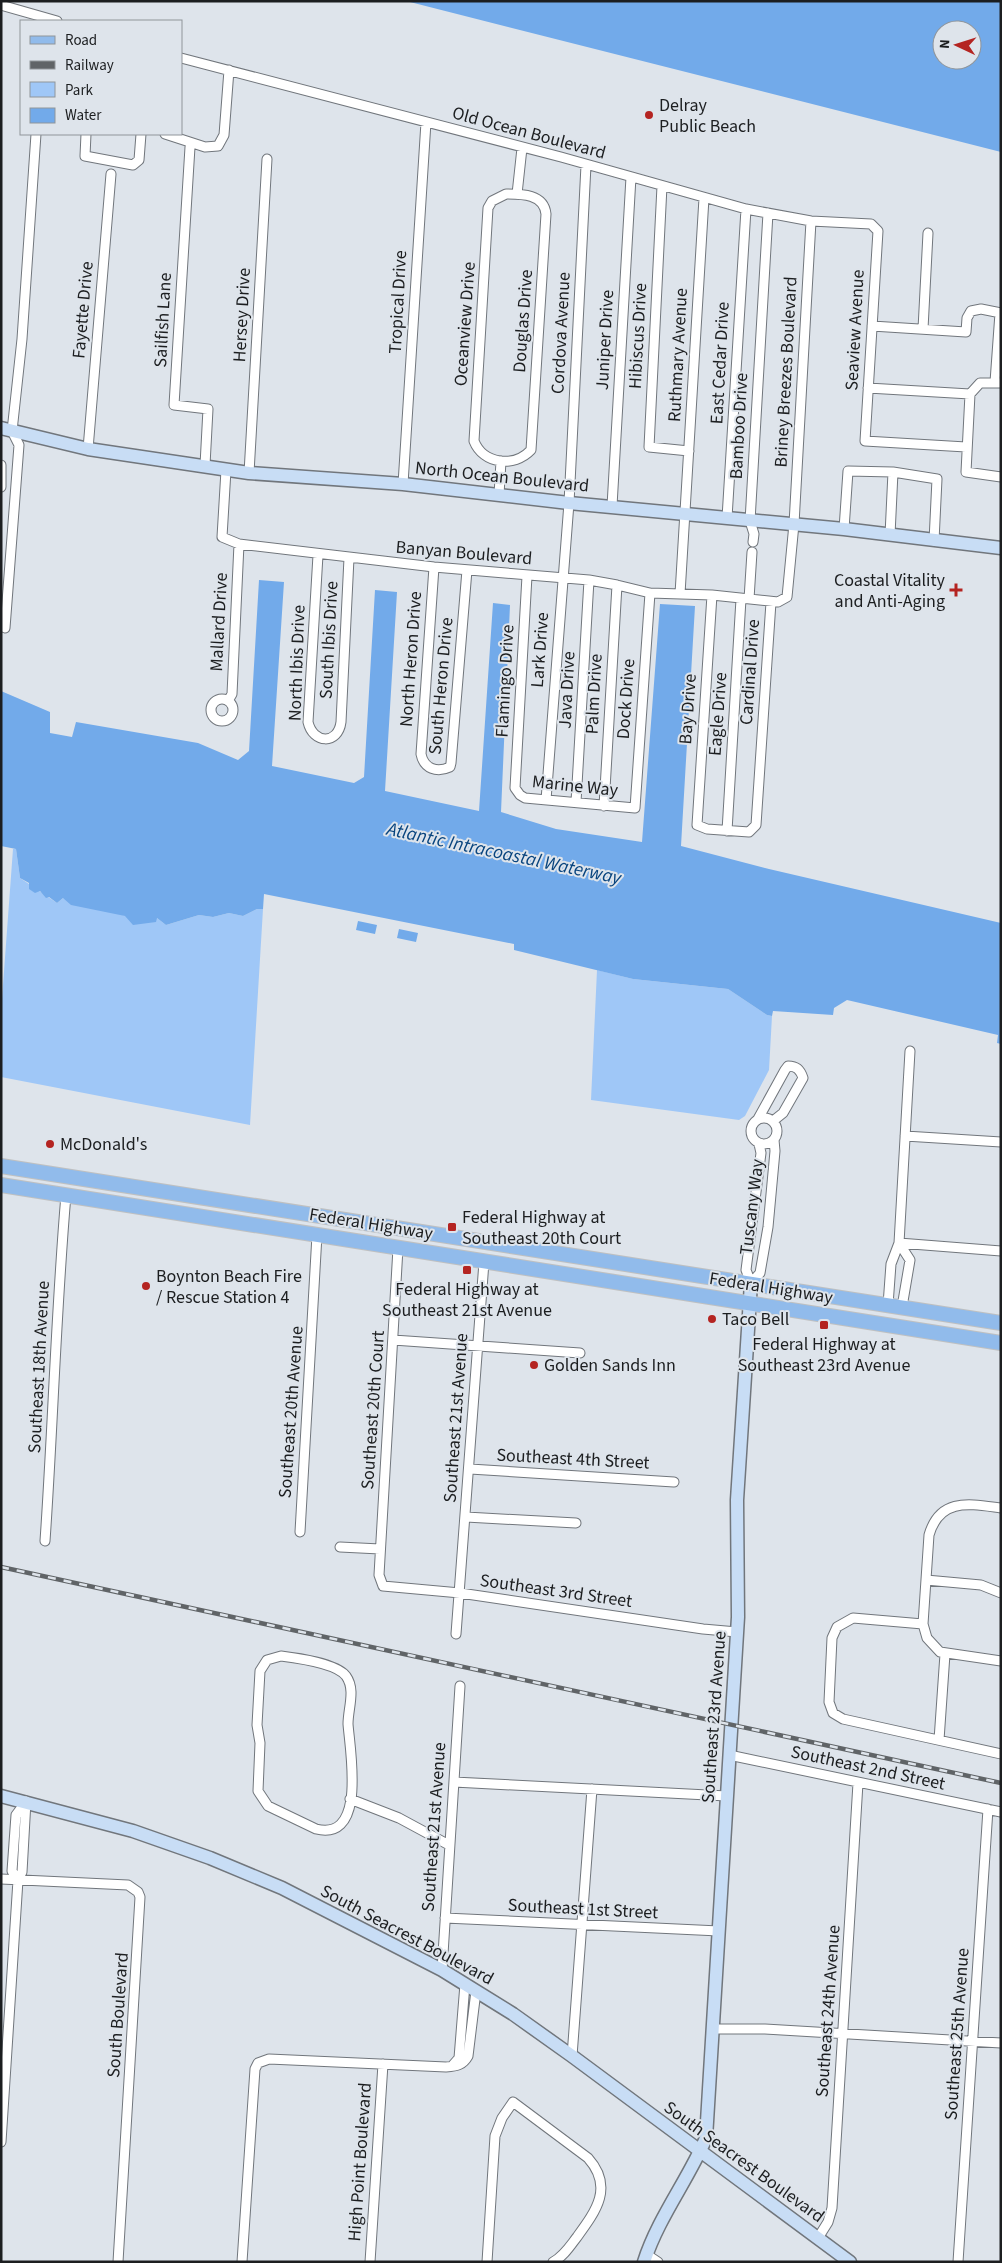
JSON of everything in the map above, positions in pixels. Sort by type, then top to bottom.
[{"type":"main road","name":"Federal Highway","points":[[1,1166],[1001,1322]]},
{"type":"main road","points":[[52,1193],[70,1176]]},
{"type":"main road","points":[[66,1195],[89,1180]]},
{"type":"main road","name":"Federal Highway","points":[[1,1185],[1001,1343]]},
{"type":"main road","points":[[466,1258],[481,1241]]},
{"type":"main road","points":[[484,1262],[487,1257],[499,1250],[560,1259],[582,1256]]},
{"type":"main road","points":[[871,1323],[896,1314],[902,1307]]},
{"type":"street","points":[[1,5],[43,19]]},
{"type":"street","name":"Old Ocean Boulevard","points":[[182,58],[746,209],[811,221],[871,224]]},
{"type":"street","points":[[168,135],[204,146],[218,146],[224,136],[229,70]]},
{"type":"street","name":"Tropical Drive","points":[[403,484],[426,122]]},
{"type":"street","points":[[5,628],[20,445],[6,429],[22,339],[36,135]]},
{"type":"street","points":[[86,135],[85,156],[133,165],[139,160],[141,135]]},
{"type":"street","name":"Sailfish Lane","points":[[190,147],[174,405],[208,409],[204,466]]},
{"type":"street","points":[[517,194],[522,148]]},
{"type":"street","name":"Hersey Drive","points":[[249,473],[267,159]]},
{"type":"street","name":"Cordova Avenue","points":[[569,503],[586,165]]},
{"type":"street","name":"Fayette Drive","points":[[88,449],[111,174]]},
{"type":"street","name":"Juniper Drive","points":[[612,506],[631,177]]},
{"type":"street","name":"Hibiscus Drive","points":[[662,186],[649,447],[689,451]]},
{"type":"street","name":"Oceanview Drive","points":[[501,462],[480,453],[474,441],[488,208],[497,198],[506,194],[517,194]]},
{"type":"street","name":"Douglas Drive","points":[[501,462],[526,456],[531,450],[545,238],[546,214],[543,203],[531,196],[517,194]]},
{"type":"street","name":"Ruthmary Avenue","points":[[680,594],[704,198]]},
{"type":"street","name":"East Cedar Drive","points":[[727,518],[746,209]]},
{"type":"street","name":"Bamboo Drive","points":[[753,542],[754,534],[750,521],[768,213]]},
{"type":"street","name":"Briney Breezes Boulevard","points":[[793,529],[811,221]]},
{"type":"street","name":"Seaview Avenue","points":[[871,224],[878,231],[865,441],[966,447]]},
{"type":"street","points":[[923,330],[928,233]]},
{"type":"street","points":[[872,326],[966,332],[967,318],[971,311],[981,309],[1001,313],[998,382],[980,384],[970,394],[966,447],[966,472],[1001,477]]},
{"type":"street","points":[[868,388],[970,394]]},
{"type":"street","name":"North Ocean Boulevard","points":[[6,429],[88,449],[249,473],[403,484],[569,503],[727,518],[793,529],[844,529],[1001,548]]},
{"type":"street","points":[[499,495],[501,462]]},
{"type":"street","points":[[1,465],[1,488]]},
{"type":"street","points":[[226,470],[222,537],[239,544]]},
{"type":"street","points":[[844,529],[848,470],[892,472],[937,479],[934,541]]},
{"type":"street","points":[[890,535],[892,472]]},
{"type":"street","name":"Lark Drive","points":[[546,800],[569,503]]},
{"type":"street","name":"Cardinal Drive","points":[[727,831],[749,832],[756,825],[771,602],[778,602],[787,597],[793,529]]},
{"type":"street","name":"Banyan Boulevard","points":[[239,544],[318,555],[434,567],[589,580],[617,584],[650,593],[712,595],[771,602]]},
{"type":"street","name":"Mallard Drive","points":[[228,701],[232,694],[239,544]]},
{"type":"street","name":"Eagle Drive","points":[[727,831],[745,599],[752,552]]},
{"type":"street","name":"North Ibis Drive","points":[[318,555],[308,722],[313,734],[318,738],[325,739],[332,738],[337,734],[341,722]]},
{"type":"street","name":"South Ibis Drive","points":[[341,722],[349,558]]},
{"type":"street","name":"North Heron Drive","points":[[421,754],[434,567]]},
{"type":"street","name":"South Heron Drive","points":[[421,754],[426,765],[436,771],[450,767],[467,570]]},
{"type":"street","name":"Flamingo Drive","points":[[515,788],[527,576]]},
{"type":"street","name":"Java Drive","points":[[576,802],[589,580]]},
{"type":"street","name":"Palm Drive","points":[[604,806],[617,584]]},
{"type":"street","name":"Dock Drive","points":[[636,808],[650,593]]},
{"type":"street","name":"Bay Drive","points":[[712,595],[697,825],[707,829],[727,831]]},
{"type":"street","name":"Marine Way","points":[[515,788],[525,798],[636,808]]},
{"type":"street","points":[[888,1304],[891,1264],[900,1243],[910,1051]]},
{"type":"street","name":"Tuscany Way","points":[[788,1066],[794,1066],[801,1071],[803,1078],[783,1113],[773,1121],[777,1132],[774,1140],[775,1151],[765,1246],[760,1273],[751,1283],[746,1270],[761,1153],[759,1144],[753,1139],[750,1132],[752,1124],[758,1119],[785,1070],[788,1066]]},
{"type":"street","points":[[758,1119],[766,1118],[773,1121]]},
{"type":"street","points":[[905,1136],[1001,1142]]},
{"type":"street","name":"Tuscany Way","points":[[759,1144],[767,1144],[774,1140]]},
{"type":"street","name":"Southeast 18th Avenue","points":[[45,1541],[52,1433],[54,1362],[66,1195]]},
{"type":"street","name":"Southeast 20th Avenue","points":[[300,1532],[317,1235]]},
{"type":"street","points":[[900,1243],[1001,1251]]},
{"type":"street","points":[[900,1243],[910,1260],[902,1307]]},
{"type":"street","name":"Southeast 20th Court","points":[[379,1575],[398,1248]]},
{"type":"street","name":"Southeast 21st Avenue","points":[[456,1634],[470,1469],[476,1347],[484,1262]]},
{"type":"street","name":"Southeast 23rd Avenue","points":[[645,2258],[706,2138],[737,1632],[737,1500],[751,1283]]},
{"type":"street","points":[[393,1340],[580,1353]]},
{"type":"street","name":"Southeast 4th Street","points":[[470,1469],[674,1482]]},
{"type":"street","points":[[1001,1508],[966,1504],[953,1506],[942,1513],[933,1523],[929,1535],[923,1624],[931,1644],[940,1652],[1001,1661]]},
{"type":"street","name":"Southeast 21st Avenue","points":[[466,1517],[576,1523]]},
{"type":"street","points":[[340,1547],[380,1549]]},
{"type":"street","name":"Southeast 3rd Street","points":[[379,1575],[379,1582],[383,1586],[460,1593],[703,1629],[737,1632]]},
{"type":"street","points":[[926,1580],[981,1585],[1001,1593]]},
{"type":"street","points":[[923,1624],[859,1617],[842,1622],[832,1638],[830,1702],[833,1713],[843,1719],[1001,1754]]},
{"type":"street","points":[[939,1740],[946,1654]]},
{"type":"street","points":[[288,1656],[335,1668],[341,1671],[349,1681],[351,1693],[348,1723],[352,1759],[350,1799],[348,1816],[344,1822],[335,1829],[324,1831],[268,1806],[260,1797],[258,1785],[260,1743],[257,1724],[260,1670],[267,1660],[272,1657],[288,1656]]},
{"type":"street","name":"Southeast 21st Avenue","points":[[442,1970],[460,1686]]},
{"type":"street","name":"Southeast 2nd Street","points":[[729,1755],[1001,1812]]},
{"type":"street","points":[[454,1782],[727,1796]]},
{"type":"street","name":"Southeast 24th Avenue","points":[[818,2238],[828,2222],[832,2208],[858,1783]]},
{"type":"street","points":[[572,2056],[592,1789]]},
{"type":"street","name":"South Seacrest Boulevard","points":[[1,1796],[26,1801],[133,1831],[210,1858],[282,1888],[442,1970],[572,2056],[850,2262]]},
{"type":"street","points":[[350,1799],[399,1818],[449,1845]]},
{"type":"street","points":[[1,2142],[5,2033],[18,1880],[12,1871],[16,1816],[26,1801]]},
{"type":"street","name":"Southeast 25th Avenue","points":[[958,2262],[988,1809]]},
{"type":"street","points":[[1,1879],[18,1880]]},
{"type":"street","name":"South Boulevard","points":[[18,1880],[128,1886],[138,1892],[140,1897],[118,2262]]},
{"type":"street","name":"Southeast 1st Street","points":[[445,1918],[718,1931]]},
{"type":"street","points":[[242,2262],[255,2069],[258,2064],[269,2058],[452,2066],[459,2058],[471,1988]]},
{"type":"street","points":[[713,2028],[843,2033],[1001,2043]]},
{"type":"street","name":"High Point Boulevard","points":[[370,2262],[383,2064]]},
{"type":"street","points":[[487,2262],[495,2136],[502,2118],[513,2102],[588,2158],[595,2167],[599,2178],[600,2194],[595,2211],[565,2252],[553,2262]]},
{"type":"street","points":[[645,2258],[658,2262]]},
{"type":"green space","points":[[13,849],[16,849],[20,878],[57,903],[63,898],[126,916],[157,918],[166,925],[199,915],[213,917],[229,913],[243,916],[257,909],[263,909],[250,1125],[1,1077],[1,1012]]},
{"type":"green space","points":[[597,970],[633,979],[728,989],[767,1015],[772,1016],[769,1070],[745,1116],[739,1120],[591,1100]]},
{"type":"water","points":[[406,1],[1001,1],[1001,152]]},
{"type":"water","name":"Atlantic Intracoastal Waterway","points":[[259,580],[284,582],[272,766],[354,783],[364,777],[375,590],[397,592],[385,791],[479,811],[493,603],[510,605],[501,812],[556,829],[642,842],[660,604],[695,606],[681,846],[769,869],[1001,923],[1001,1044],[997,1043],[998,1035],[847,1000],[834,1008],[833,1015],[773,1011],[772,1016],[767,1015],[728,989],[633,979],[514,950],[514,944],[264,894],[263,909],[257,909],[243,916],[229,913],[213,917],[199,915],[166,925],[157,918],[156,922],[133,925],[125,916],[71,905],[63,898],[57,903],[49,897],[46,898],[40,891],[35,893],[29,889],[29,883],[20,878],[16,849],[1,846],[1,691],[50,712],[50,733],[72,737],[76,722],[198,743],[238,760],[249,751]]},
{"type":"water","points":[[358,921],[377,925],[375,934],[356,930]]},
{"type":"water","points":[[399,929],[418,933],[416,942],[397,938]]},
{"type":"railway","points":[[1,1567],[1001,1783]]},
{"type":"place","name":"Delray Public Beach","points":[[649,115]]},
{"type":"place","name":"Coastal Vitality and Anti-Aging","points":[[956,590]]},
{"type":"place","name":"McDonald's","points":[[50,1144]]},
{"type":"place","name":"Federal Highway at Southeast 20th Court","points":[[452,1227]]},
{"type":"place","name":"Federal Highway at Southeast 21st Avenue","points":[[467,1270]]},
{"type":"place","name":"Boynton Beach Fire / Rescue Station 4","points":[[146,1286]]},
{"type":"place","name":"Taco Bell","points":[[712,1319]]},
{"type":"place","name":"Federal Highway at Southeast 23rd Avenue","points":[[824,1325]]},
{"type":"place","name":"Golden Sands Inn","points":[[534,1365]]}]
